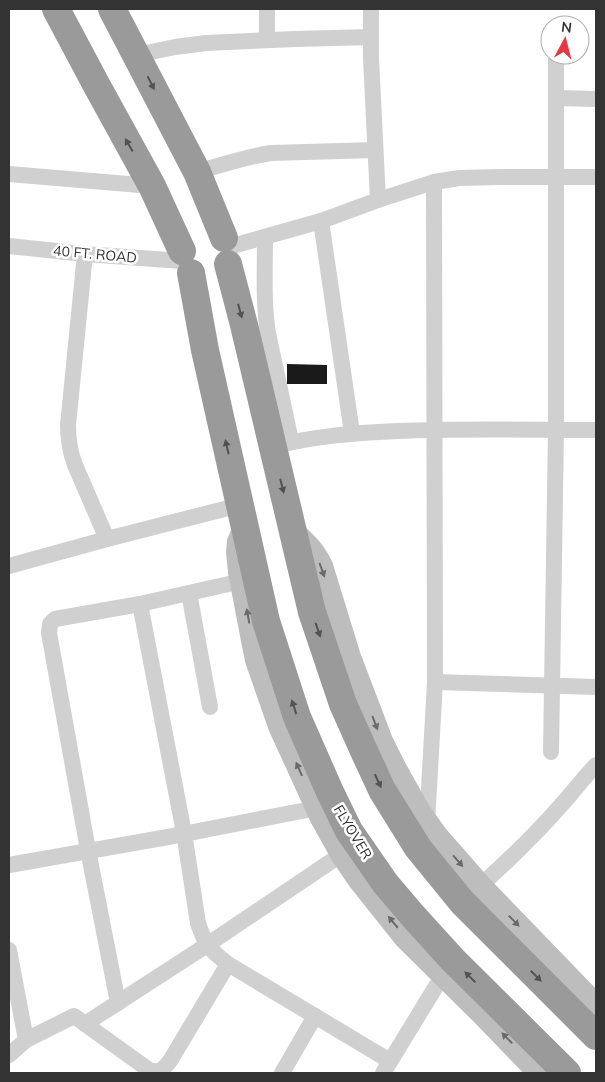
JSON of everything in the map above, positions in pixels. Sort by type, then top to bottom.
[{"type":"highway","name":"FLYOVER","points":[[56,9],[152,186],[185,261],[266,621],[298,717],[330,792],[346,842],[453,960],[567,1073]]},
{"type":"highway","points":[[112,9],[197,172],[227,249],[244,325],[282,444],[293,532],[312,612],[343,704],[367,759],[391,806],[418,848],[462,902],[596,1036]]},
{"type":"highway","points":[[199,230],[217,232],[227,249],[223,271],[216,276],[208,278],[199,277],[185,261],[184,242],[190,235],[199,230]]},
{"type":"main road","points":[[243,517],[238,552],[257,660],[280,726],[316,808],[346,842],[359,879],[406,938],[482,1012],[540,1073]]},
{"type":"main road","points":[[293,532],[315,553],[321,566],[349,657],[381,741],[405,788],[427,823],[480,886],[596,1006]]},
{"type":"street","points":[[267,9],[267,40]]},
{"type":"street","points":[[371,9],[378,200]]},
{"type":"street","points":[[136,55],[206,43],[371,38]]},
{"type":"street","points":[[552,752],[556,430],[556,65]]},
{"type":"street","points":[[556,98],[596,99]]},
{"type":"street","points":[[197,172],[235,160],[271,153],[375,150]]},
{"type":"street","points":[[9,174],[152,186]]},
{"type":"street","points":[[227,249],[265,236],[321,221],[434,182],[459,178],[596,177]]},
{"type":"street","points":[[427,823],[435,682],[434,182]]},
{"type":"street","points":[[321,221],[352,433]]},
{"type":"street","points":[[265,236],[264,301],[282,444],[352,433],[434,429],[596,430]]},
{"type":"street","name":"40 FT. ROAD","points":[[9,246],[85,254],[185,261]]},
{"type":"street","points":[[85,254],[68,441],[71,454],[107,539]]},
{"type":"street","points":[[10,560],[107,539],[243,517]]},
{"type":"street","points":[[118,1004],[49,633],[50,624],[55,619],[140,604],[242,581]]},
{"type":"street","points":[[189,593],[210,707]]},
{"type":"street","points":[[140,604],[184,834],[198,923],[207,946],[228,964],[315,1016],[386,1067],[443,975]]},
{"type":"street","points":[[435,682],[596,687]]},
{"type":"street","points":[[480,886],[534,834],[595,770]]},
{"type":"street","points":[[9,865],[316,808]]},
{"type":"street","points":[[85,1024],[207,946],[346,842]]},
{"type":"street","points":[[9,950],[26,1040]]},
{"type":"street","points":[[9,1055],[26,1040],[74,1016],[149,1070],[156,1072],[162,1070],[170,1061],[228,964]]},
{"type":"street","points":[[282,1073],[315,1016]]},
{"type":"building","points":[[287,364],[327,365],[327,384],[287,384]]}]
